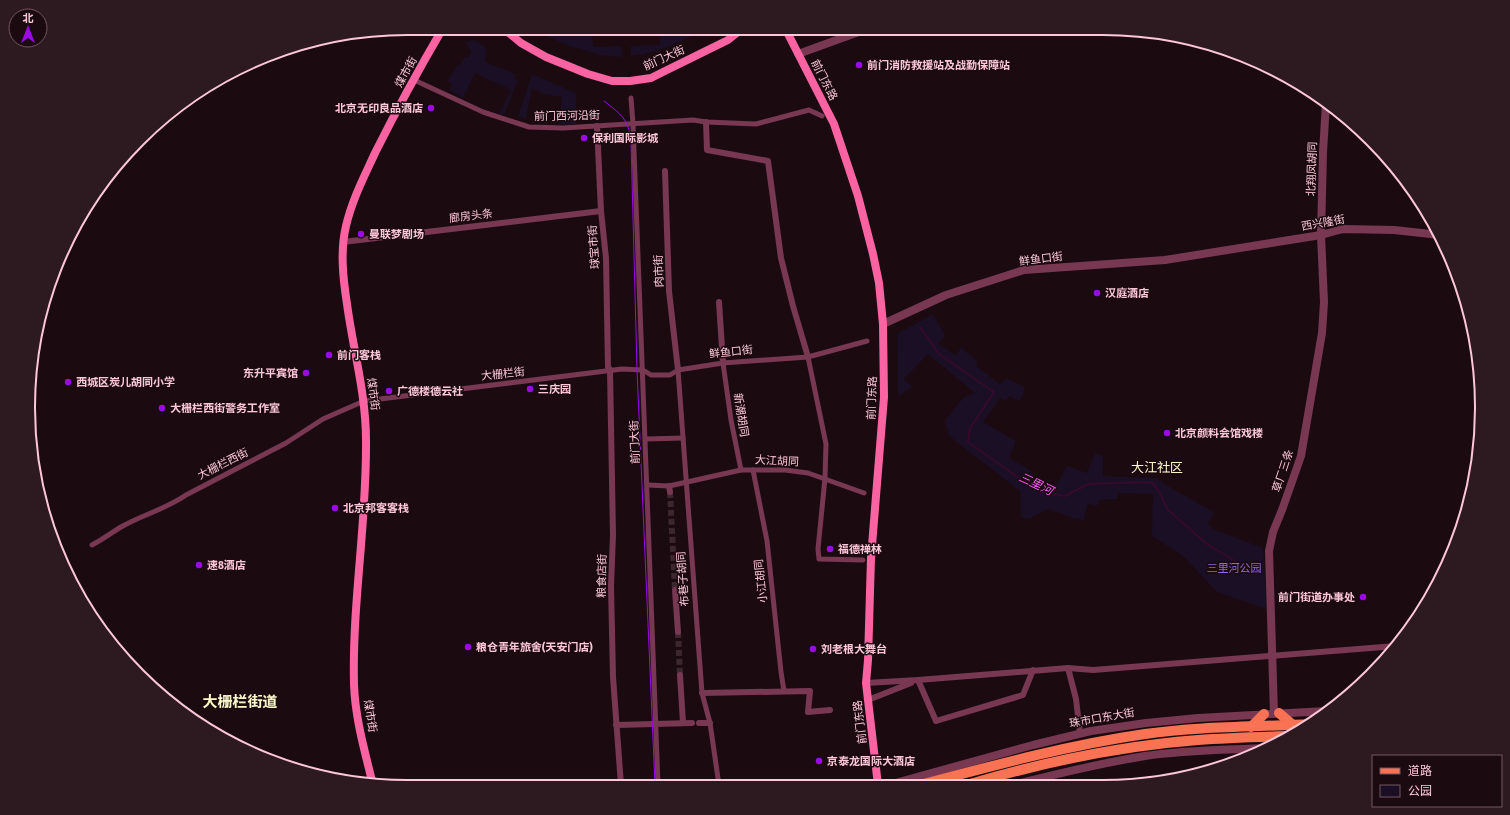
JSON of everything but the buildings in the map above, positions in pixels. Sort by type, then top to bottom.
[{"type":"main road","name":"煤市街","points":[[371,778],[361,735],[354,685],[356,619],[366,464],[364,401],[343,282],[343,242],[355,194],[390,124],[438,35]]},
{"type":"main road","name":"前门大街","points":[[511,35],[521,43],[546,57],[588,74],[612,81],[630,81],[651,78],[710,50],[734,35]]},
{"type":"main road","name":"前门东路","points":[[788,35],[834,124],[848,164],[874,254],[879,283],[883,324],[884,397],[871,558],[866,683],[877,780]]},
{"type":"main road","points":[[1251,727],[1272,714],[1293,725]]},
{"type":"main road","name":"珠市口东大街","points":[[936,780],[1092,742],[1146,734],[1198,729],[1297,725]]},
{"type":"main road","points":[[985,780],[1037,766],[1093,754],[1145,746],[1198,740],[1274,738]]},
{"type":"street","points":[[798,54],[848,35]]},
{"type":"street","name":"前门西河沿街","points":[[414,80],[483,112],[529,127],[563,128],[694,120],[706,122],[756,124],[810,110],[822,116]]},
{"type":"street","name":"前门大街","points":[[631,98],[644,371],[658,780]]},
{"type":"street","name":"北翔凤胡同","points":[[1321,235],[1326,110]]},
{"type":"street","points":[[706,122],[707,150],[768,161],[781,258],[792,306],[808,357],[826,444],[825,478],[818,549],[819,559],[863,560]]},
{"type":"street","name":"球宝市街","points":[[597,126],[601,212],[606,258],[609,369]]},
{"type":"street","name":"肉市街","points":[[665,171],[669,291],[678,370]]},
{"type":"street","name":"廊房头条","points":[[343,242],[601,212]]},
{"type":"street","name":"西兴隆街","points":[[1210,253],[1321,235],[1343,229],[1394,230],[1432,234]]},
{"type":"street","name":"草厂三条","points":[[1272,714],[1269,551],[1273,532],[1301,456],[1322,333],[1324,302],[1321,235]]},
{"type":"street","name":"鲜鱼口街","points":[[883,324],[946,296],[1024,270],[1143,262],[1210,253]]},
{"type":"street","points":[[719,302],[723,363]]},
{"type":"street","name":"鲜鱼口街","points":[[644,371],[651,375],[670,375],[678,370],[723,363],[808,357],[867,342]]},
{"type":"street","name":"新潮胡同","points":[[723,363],[730,420],[741,470]]},
{"type":"street","name":"大栅栏街","points":[[364,401],[609,369],[644,371]]},
{"type":"street","name":"粮食店街","points":[[609,369],[613,535],[611,586],[613,677],[621,780]]},
{"type":"street","name":"布巷子胡同","points":[[678,370],[702,693],[710,723],[718,780]]},
{"type":"street","name":"大栅栏西街","points":[[92,545],[103,540],[122,527],[177,501],[286,443],[324,419],[364,401]]},
{"type":"street","points":[[646,439],[683,438]]},
{"type":"street","name":"大江胡同","points":[[648,485],[669,486],[741,470],[793,471],[808,473],[825,478],[864,493]]},
{"type":"street","name":"小江胡同","points":[[753,470],[767,541],[784,691]]},
{"type":"street","points":[[669,486],[670,492]]},
{"type":"street","points":[[676,590],[678,632]]},
{"type":"street","points":[[866,683],[1033,670],[1068,668],[1092,670],[1388,647]]},
{"type":"street","points":[[1068,668],[1076,699],[1080,733]]},
{"type":"street","points":[[918,680],[936,721],[1023,695],[1033,670]]},
{"type":"street","points":[[680,675],[683,723]]},
{"type":"street","points":[[868,700],[918,680]]},
{"type":"street","points":[[702,693],[810,691],[808,712],[830,710]]},
{"type":"street","name":"珠市口东大街","points":[[906,780],[1080,733],[1146,723],[1198,718],[1317,712]]},
{"type":"street","points":[[616,725],[692,723]]},
{"type":"street","points":[[699,723],[710,723]]},
{"type":"street","points":[[1253,738],[1263,744]]},
{"type":"street","points":[[1033,780],[1068,771],[1146,756],[1198,751],[1252,749]]},
{"type":"green space","points":[[545,35],[592,35],[593,47],[621,46],[622,57],[600,55],[567,45]]},
{"type":"green space","points":[[659,35],[694,35],[661,49],[631,56],[631,46],[660,45]]},
{"type":"green space","points":[[474,40],[486,48],[485,62],[516,74],[514,79],[518,80],[504,115],[499,114],[511,90],[475,73],[463,98],[449,90],[452,83],[448,81],[458,64],[460,65],[465,56],[468,58],[471,52],[466,42]]},
{"type":"green space","points":[[532,74],[576,93],[576,124],[559,125],[562,97],[543,94],[532,88],[526,119],[518,116]]},
{"type":"green space","name":"三里河公园","points":[[933,314],[945,335],[938,344],[956,355],[961,348],[978,361],[976,366],[1000,384],[1006,378],[1025,387],[1020,401],[1010,396],[1006,401],[1000,398],[983,422],[1016,441],[1009,458],[1032,471],[1031,478],[1055,488],[1067,466],[1087,473],[1095,453],[1103,456],[1103,476],[1156,478],[1214,512],[1208,524],[1215,530],[1263,548],[1267,609],[1217,592],[1182,555],[1152,536],[1153,494],[1118,493],[1117,499],[1099,500],[1097,506],[1087,504],[1084,520],[1073,518],[1049,509],[1028,519],[1021,517],[1020,491],[949,436],[945,420],[964,397],[975,393],[928,354],[904,379],[912,387],[898,397],[897,334]]},
{"type":"waterway","name":"三里河","points":[[920,327],[939,354],[994,392],[970,428],[968,442],[1022,480],[1048,493],[1065,496],[1088,484],[1153,483],[1168,510],[1207,544],[1256,574]]},
{"type":"tunnel","points":[[670,492],[675,590]]},
{"type":"tunnel","points":[[678,632],[680,675]]},
{"type":"tram line","points":[[604,101],[623,118],[628,128],[631,141],[637,370],[655,780]]},
{"type":"place","name":"前门消防救援站及战勤保障站","points":[[859,65]]},
{"type":"place","name":"北京无印良品酒店","points":[[431,108]]},
{"type":"place","name":"保利国际影城","points":[[584,138]]},
{"type":"place","name":"曼联梦剧场","points":[[361,234]]},
{"type":"place","name":"汉庭酒店","points":[[1097,293]]},
{"type":"place","name":"前门客栈","points":[[329,355]]},
{"type":"place","name":"东升平宾馆","points":[[306,373]]},
{"type":"place","name":"西城区炭儿胡同小学","points":[[68,382]]},
{"type":"place","name":"三庆园","points":[[530,389]]},
{"type":"place","name":"广德楼德云社","points":[[389,391]]},
{"type":"place","name":"大栅栏西街警务工作室","points":[[162,408]]},
{"type":"place","name":"北京颜料会馆戏楼","points":[[1167,433]]},
{"type":"place","name":"北京邦客客栈","points":[[335,508]]},
{"type":"place","name":"福德禅林","points":[[830,549]]},
{"type":"place","name":"速8酒店","points":[[199,565]]},
{"type":"place","name":"前门街道办事处","points":[[1363,597]]},
{"type":"place","name":"粮仓青年旅舍(天安门店)","points":[[468,647]]},
{"type":"place","name":"刘老根大舞台","points":[[813,649]]},
{"type":"place","name":"京泰龙国际大酒店","points":[[819,761]]},
{"type":"district","name":"大江社区","points":[[1157,467]]},
{"type":"district","name":"大栅栏街道","points":[[240,702]]}]
